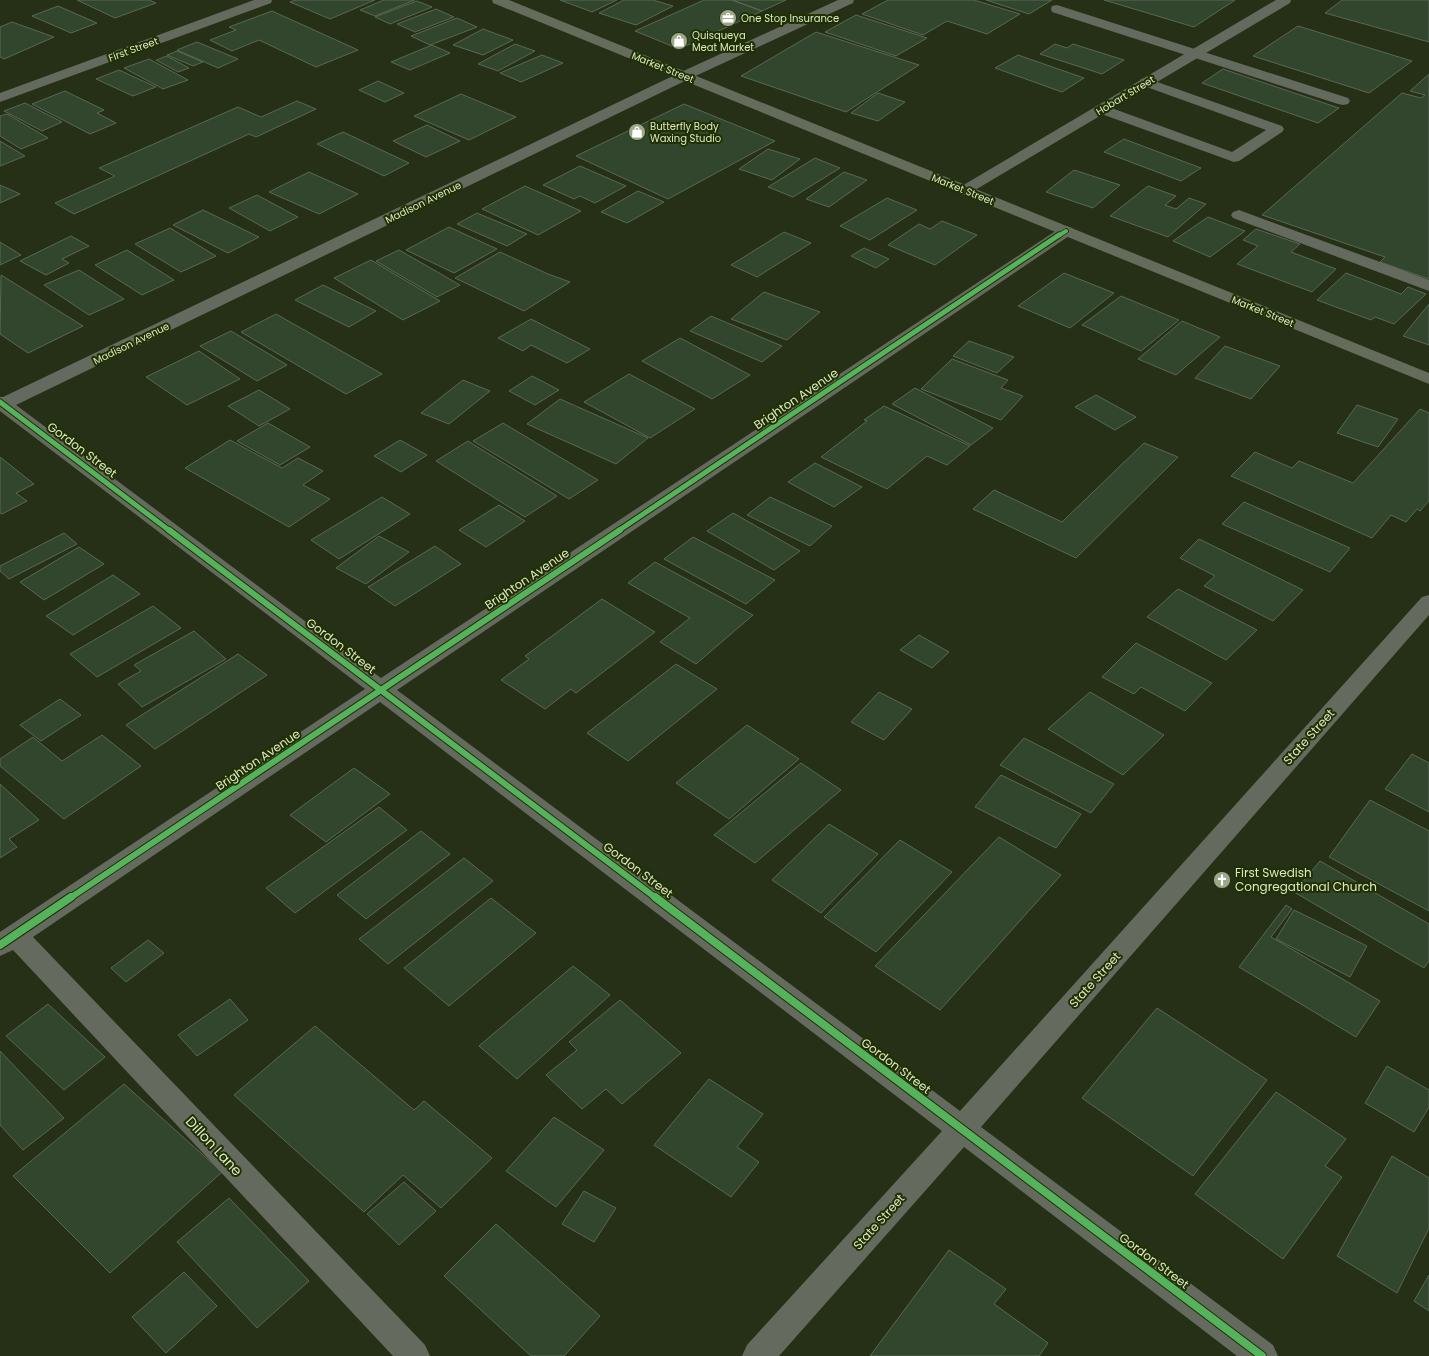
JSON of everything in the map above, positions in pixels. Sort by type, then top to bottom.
[{"type":"street","name":"First Street","points":[[0,98],[266,0]]},
{"type":"street","name":"Market Street","points":[[498,0],[1429,379]]},
{"type":"street","name":"Madison Avenue","points":[[1,404],[684,76],[848,0]]},
{"type":"street","name":"Hobart Street","points":[[965,190],[1285,0]]},
{"type":"street","points":[[1057,10],[1343,101]]},
{"type":"street","points":[[1101,109],[1234,158],[1277,129],[1146,82]]},
{"type":"street","points":[[1239,215],[1429,286]]},
{"type":"street","name":"Brighton Avenue","points":[[7,940],[1066,231]]},
{"type":"street","name":"Gordon Street","points":[[1,404],[382,690],[1262,1356]]},
{"type":"street","name":"State Street","points":[[758,1356],[962,1129],[1429,602]]},
{"type":"street","name":"Dillon Lane","points":[[7,940],[414,1356]]},
{"type":"building","points":[[77,0],[149,0],[156,3],[115,18]]},
{"type":"building","points":[[296,0],[375,0],[330,19],[290,2]]},
{"type":"building","points":[[384,0],[415,0],[375,16],[360,10]]},
{"type":"building","points":[[560,0],[617,0],[592,12]]},
{"type":"building","points":[[624,0],[653,0],[673,6],[636,25],[599,13]]},
{"type":"building","points":[[704,0],[732,0],[762,11],[679,49],[635,31]]},
{"type":"building","points":[[732,0],[786,0],[762,11]]},
{"type":"building","points":[[888,0],[974,0],[1020,14],[987,34],[947,21],[923,35],[862,14]]},
{"type":"building","points":[[986,0],[1052,0],[1029,14]]},
{"type":"building","points":[[1104,0],[1235,0],[1194,27]]},
{"type":"building","points":[[1342,0],[1429,0],[1429,42],[1325,13]]},
{"type":"building","points":[[417,1],[432,7],[390,24],[375,17]]},
{"type":"building","points":[[58,6],[97,23],[71,33],[32,16]]},
{"type":"building","points":[[436,9],[454,17],[415,32],[397,24]]},
{"type":"building","points":[[272,11],[358,50],[316,67],[259,40],[232,51],[210,40],[236,30],[229,27]]},
{"type":"building","points":[[856,15],[927,38],[896,56],[825,32]]},
{"type":"building","points":[[457,18],[477,27],[430,45],[411,36]]},
{"type":"building","points":[[12,22],[54,37],[4,59],[0,57],[0,27]]},
{"type":"building","points":[[1298,26],[1412,61],[1369,93],[1253,56]]},
{"type":"building","points":[[483,29],[513,40],[483,55],[453,45]]},
{"type":"building","points":[[816,32],[919,65],[846,112],[741,76]]},
{"type":"building","points":[[197,42],[238,59],[218,68],[177,50]]},
{"type":"building","points":[[515,44],[535,51],[498,71],[478,64]]},
{"type":"building","points":[[1055,44],[1067,48],[1073,44],[1124,60],[1102,74],[1040,54]]},
{"type":"building","points":[[432,45],[450,53],[410,70],[391,62]]},
{"type":"building","points":[[177,51],[203,62],[193,66],[167,55]]},
{"type":"building","points":[[542,55],[563,63],[521,82],[500,73]]},
{"type":"building","points":[[1018,55],[1084,78],[1062,92],[995,68]]},
{"type":"building","points":[[167,56],[189,68],[178,72],[156,60]]},
{"type":"building","points":[[149,59],[188,80],[163,89],[124,68]]},
{"type":"building","points":[[1223,69],[1339,108],[1318,123],[1202,83]]},
{"type":"building","points":[[119,70],[156,87],[133,96],[96,79]]},
{"type":"building","points":[[1429,74],[1429,279],[1380,262],[1385,257],[1262,215],[1402,93],[1421,98],[1425,95],[1410,91]]},
{"type":"building","points":[[378,81],[404,93],[385,102],[359,90]]},
{"type":"building","points":[[65,91],[104,110],[97,113],[116,123],[90,134],[32,104]]},
{"type":"building","points":[[878,93],[905,102],[878,121],[851,113]]},
{"type":"building","points":[[461,94],[516,117],[469,140],[414,116]]},
{"type":"building","points":[[297,101],[316,109],[256,137],[249,134],[74,214],[55,203],[115,176],[99,168],[238,107],[261,117]]},
{"type":"building","points":[[25,103],[62,122],[42,131],[4,111]]},
{"type":"building","points":[[684,104],[775,141],[668,199],[576,156]]},
{"type":"building","points":[[7,114],[48,138],[21,149],[0,136],[0,116]]},
{"type":"building","points":[[427,125],[460,141],[426,157],[393,141]]},
{"type":"building","points":[[343,132],[409,163],[384,176],[317,144]]},
{"type":"building","points":[[1124,139],[1201,168],[1181,181],[1104,152]]},
{"type":"building","points":[[0,141],[25,156],[0,166]]},
{"type":"building","points":[[768,149],[800,159],[772,180],[739,169]]},
{"type":"building","points":[[815,158],[840,168],[793,197],[768,187]]},
{"type":"building","points":[[580,166],[626,186],[595,203],[580,196],[574,199],[543,185]]},
{"type":"building","points":[[1074,170],[1120,185],[1093,208],[1046,192]]},
{"type":"building","points":[[309,172],[358,194],[319,214],[269,192]]},
{"type":"building","points":[[844,172],[867,180],[829,207],[806,199]]},
{"type":"building","points":[[0,185],[20,194],[0,203]]},
{"type":"building","points":[[525,186],[581,211],[538,235],[482,209]]},
{"type":"building","points":[[1148,186],[1176,196],[1165,205],[1176,209],[1189,198],[1206,204],[1168,237],[1110,216]]},
{"type":"building","points":[[638,191],[664,202],[627,223],[601,212]]},
{"type":"building","points":[[257,195],[298,217],[270,231],[229,208]]},
{"type":"building","points":[[887,198],[917,210],[870,240],[840,226]]},
{"type":"building","points":[[203,210],[259,237],[228,253],[173,225]]},
{"type":"building","points":[[477,213],[527,234],[507,246],[457,224]]},
{"type":"building","points":[[1208,217],[1245,231],[1210,257],[1173,241]]},
{"type":"building","points":[[942,221],[977,235],[935,265],[888,245],[919,224],[930,229]]},
{"type":"building","points":[[449,227],[497,249],[454,273],[406,250]]},
{"type":"building","points":[[170,228],[216,256],[181,272],[135,244]]},
{"type":"building","points":[[1256,229],[1300,244],[1291,252],[1336,269],[1312,292],[1237,264],[1258,246],[1243,240]]},
{"type":"building","points":[[784,232],[811,243],[757,277],[731,265]]},
{"type":"building","points":[[71,236],[89,246],[62,259],[69,263],[46,275],[20,261]]},
{"type":"building","points":[[0,242],[21,255],[0,265]]},
{"type":"building","points":[[864,248],[889,259],[876,268],[851,256]]},
{"type":"building","points":[[127,250],[174,280],[142,295],[95,265]]},
{"type":"building","points":[[399,250],[460,285],[437,297],[376,261]]},
{"type":"building","points":[[500,252],[548,274],[570,282],[524,311],[455,278]]},
{"type":"building","points":[[371,260],[440,301],[403,320],[334,278]]},
{"type":"building","points":[[79,270],[124,299],[89,315],[44,285]]},
{"type":"building","points":[[1064,273],[1114,293],[1070,328],[1018,306]]},
{"type":"building","points":[[1346,273],[1401,294],[1408,287],[1426,294],[1394,324],[1375,317],[1371,320],[1317,300]]},
{"type":"building","points":[[1,275],[83,326],[28,353],[0,334]]},
{"type":"building","points":[[323,285],[376,311],[349,327],[295,300]]},
{"type":"building","points":[[764,292],[820,312],[787,340],[731,319]]},
{"type":"building","points":[[1121,296],[1179,320],[1141,351],[1082,325]]},
{"type":"building","points":[[1429,304],[1429,345],[1403,336]]},
{"type":"building","points":[[276,314],[382,374],[346,394],[241,332]]},
{"type":"building","points":[[711,316],[782,346],[762,362],[690,331]]},
{"type":"building","points":[[531,319],[590,349],[567,363],[531,345],[523,351],[498,338]]},
{"type":"building","points":[[1182,321],[1220,337],[1176,375],[1138,359]]},
{"type":"building","points":[[231,331],[287,365],[257,381],[200,346]]},
{"type":"building","points":[[680,338],[750,375],[712,399],[642,361]]},
{"type":"building","points":[[969,341],[1014,357],[997,373],[953,356]]},
{"type":"building","points":[[1225,346],[1280,366],[1251,399],[1195,378]]},
{"type":"building","points":[[199,351],[240,379],[187,405],[146,377]]},
{"type":"building","points":[[952,359],[1008,380],[1001,388],[1023,396],[1001,420],[921,389]]},
{"type":"building","points":[[629,374],[695,409],[650,438],[584,402]]},
{"type":"building","points":[[532,376],[559,390],[535,405],[509,391]]},
{"type":"building","points":[[463,380],[490,391],[449,424],[421,413]]},
{"type":"building","points":[[915,388],[993,428],[971,445],[892,404]]},
{"type":"building","points":[[259,390],[290,409],[259,426],[228,406]]},
{"type":"building","points":[[1096,395],[1136,417],[1115,430],[1075,407]]},
{"type":"building","points":[[560,399],[648,438],[616,464],[527,424]]},
{"type":"building","points":[[1357,405],[1398,419],[1378,447],[1337,433]]},
{"type":"building","points":[[884,406],[970,446],[947,465],[927,456],[887,489],[821,457],[867,421],[864,420]]},
{"type":"building","points":[[1420,409],[1429,413],[1429,501],[1420,511],[1417,509],[1406,522],[1391,515],[1372,538],[1231,476],[1255,452],[1292,468],[1299,461],[1353,483]]},
{"type":"building","points":[[268,423],[310,447],[280,465],[237,441]]},
{"type":"building","points":[[503,423],[598,480],[569,499],[473,441]]},
{"type":"building","points":[[230,440],[282,468],[298,458],[323,471],[303,485],[330,499],[289,527],[185,468]]},
{"type":"building","points":[[400,440],[427,455],[401,472],[374,456]]},
{"type":"building","points":[[468,441],[557,496],[525,517],[436,461]]},
{"type":"building","points":[[1144,443],[1178,457],[1076,558],[973,509],[994,490],[1062,522]]},
{"type":"building","points":[[0,457],[34,484],[16,493],[27,501],[2,514],[0,513]]},
{"type":"building","points":[[815,463],[862,487],[834,507],[788,482]]},
{"type":"building","points":[[382,497],[410,514],[339,559],[311,540]]},
{"type":"building","points":[[770,497],[832,526],[810,546],[747,515]]},
{"type":"building","points":[[1244,502],[1350,548],[1330,572],[1222,524]]},
{"type":"building","points":[[499,505],[525,521],[486,547],[459,530]]},
{"type":"building","points":[[733,513],[800,551],[774,570],[707,531]]},
{"type":"building","points":[[64,533],[77,544],[9,579],[0,571],[0,566]]},
{"type":"building","points":[[379,536],[409,552],[366,584],[336,568]]},
{"type":"building","points":[[693,537],[775,580],[746,604],[664,559]]},
{"type":"building","points":[[1199,539],[1303,590],[1273,621],[1204,586],[1215,576],[1180,558]]},
{"type":"building","points":[[435,546],[461,564],[395,606],[368,587]]},
{"type":"building","points":[[79,547],[104,564],[44,600],[20,582]]},
{"type":"building","points":[[655,562],[753,615],[696,664],[660,642],[690,618],[628,583]]},
{"type":"building","points":[[113,575],[140,594],[73,635],[46,616]]},
{"type":"building","points":[[1178,589],[1257,630],[1226,660],[1147,617]]},
{"type":"building","points":[[602,599],[655,632],[576,693],[571,689],[545,709],[501,680],[529,659],[525,656]]},
{"type":"building","points":[[153,606],[181,628],[97,677],[70,654]]},
{"type":"building","points":[[194,631],[226,659],[142,707],[118,684],[141,671],[134,665]]},
{"type":"building","points":[[919,635],[949,652],[932,668],[900,650]]},
{"type":"building","points":[[1136,643],[1212,683],[1185,711],[1141,687],[1134,694],[1102,677]]},
{"type":"building","points":[[238,654],[267,675],[155,749],[126,725]]},
{"type":"building","points":[[676,664],[717,689],[628,761],[587,733]]},
{"type":"building","points":[[879,692],[912,709],[884,740],[851,722]]},
{"type":"building","points":[[1090,692],[1164,735],[1123,775],[1048,729]]},
{"type":"building","points":[[60,699],[81,715],[41,741],[20,725]]},
{"type":"building","points":[[747,725],[799,759],[729,819],[676,783]]},
{"type":"building","points":[[102,735],[141,766],[64,819],[0,766],[0,759],[33,737],[62,761]]},
{"type":"building","points":[[1024,738],[1114,784],[1091,813],[1000,765]]},
{"type":"building","points":[[1412,754],[1429,763],[1429,812],[1385,789]]},
{"type":"building","points":[[801,763],[841,790],[755,863],[714,835]]},
{"type":"building","points":[[354,768],[390,794],[326,842],[290,815]]},
{"type":"building","points":[[1001,775],[1081,814],[1056,848],[975,807]]},
{"type":"building","points":[[0,784],[39,820],[9,839],[17,847],[0,858]]},
{"type":"building","points":[[1370,800],[1429,831],[1429,911],[1329,857]]},
{"type":"building","points":[[379,807],[407,830],[295,913],[266,888]]},
{"type":"building","points":[[829,824],[878,854],[821,913],[772,880]]},
{"type":"building","points":[[421,831],[450,854],[366,919],[337,895]]},
{"type":"building","points":[[999,837],[1061,875],[940,1010],[875,966]]},
{"type":"building","points":[[900,840],[952,872],[876,952],[824,917]]},
{"type":"building","points":[[464,858],[493,881],[388,964],[359,939]]},
{"type":"building","points":[[1320,861],[1429,924],[1429,961],[1424,968],[1294,892]]},
{"type":"building","points":[[491,898],[536,933],[449,1006],[404,968]]},
{"type":"building","points":[[1286,905],[1292,909],[1271,937],[1380,1001],[1356,1037],[1239,967]]},
{"type":"building","points":[[1294,910],[1367,946],[1350,977],[1276,939]]},
{"type":"building","points":[[148,940],[164,953],[126,982],[111,968]]},
{"type":"building","points":[[573,966],[610,995],[517,1079],[479,1046]]},
{"type":"building","points":[[230,999],[248,1020],[197,1056],[178,1035]]},
{"type":"building","points":[[620,1000],[681,1053],[622,1104],[606,1089],[582,1109],[546,1075],[577,1050],[569,1042]]},
{"type":"building","points":[[48,1004],[105,1057],[64,1090],[6,1036]]},
{"type":"building","points":[[1157,1008],[1267,1080],[1193,1176],[1082,1098]]},
{"type":"building","points":[[315,1026],[414,1110],[424,1101],[492,1158],[441,1208],[403,1175],[364,1212],[234,1095]]},
{"type":"building","points":[[0,1051],[64,1118],[23,1150],[0,1125]]},
{"type":"building","points":[[1387,1066],[1429,1090],[1429,1107],[1414,1132],[1365,1103]]},
{"type":"building","points":[[709,1079],[763,1114],[737,1147],[759,1162],[731,1197],[654,1145]]},
{"type":"building","points":[[124,1084],[222,1172],[110,1273],[13,1176]]},
{"type":"building","points":[[1276,1092],[1346,1139],[1325,1166],[1342,1177],[1283,1259],[1195,1194]]},
{"type":"building","points":[[554,1117],[604,1150],[556,1207],[506,1171]]},
{"type":"building","points":[[1392,1156],[1429,1178],[1429,1228],[1397,1293],[1337,1256]]},
{"type":"building","points":[[404,1182],[436,1211],[399,1245],[367,1214]]},
{"type":"building","points":[[584,1191],[616,1208],[594,1242],[562,1224]]},
{"type":"building","points":[[229,1198],[309,1281],[257,1328],[177,1242]]},
{"type":"building","points":[[496,1224],[600,1316],[564,1356],[531,1356],[444,1276]]},
{"type":"building","points":[[949,1250],[1006,1289],[994,1304],[1048,1343],[1039,1356],[870,1356]]},
{"type":"building","points":[[184,1272],[217,1306],[166,1353],[132,1317]]},
{"type":"building","points":[[1429,1275],[1429,1311],[1414,1301]]},
{"type":"cycle path","points":[[0,945],[1066,231]]},
{"type":"cycle path","points":[[0,402],[1262,1356]]},
{"type":"place","name":"One Stop Insurance","points":[[728,18]]},
{"type":"place","name":"Quisqueya Meat Market","points":[[679,41]]},
{"type":"place","name":"Butterfly Body Waxing Studio","points":[[637,132]]},
{"type":"place","name":"First Swedish Congregational Church","points":[[1222,880]]}]
